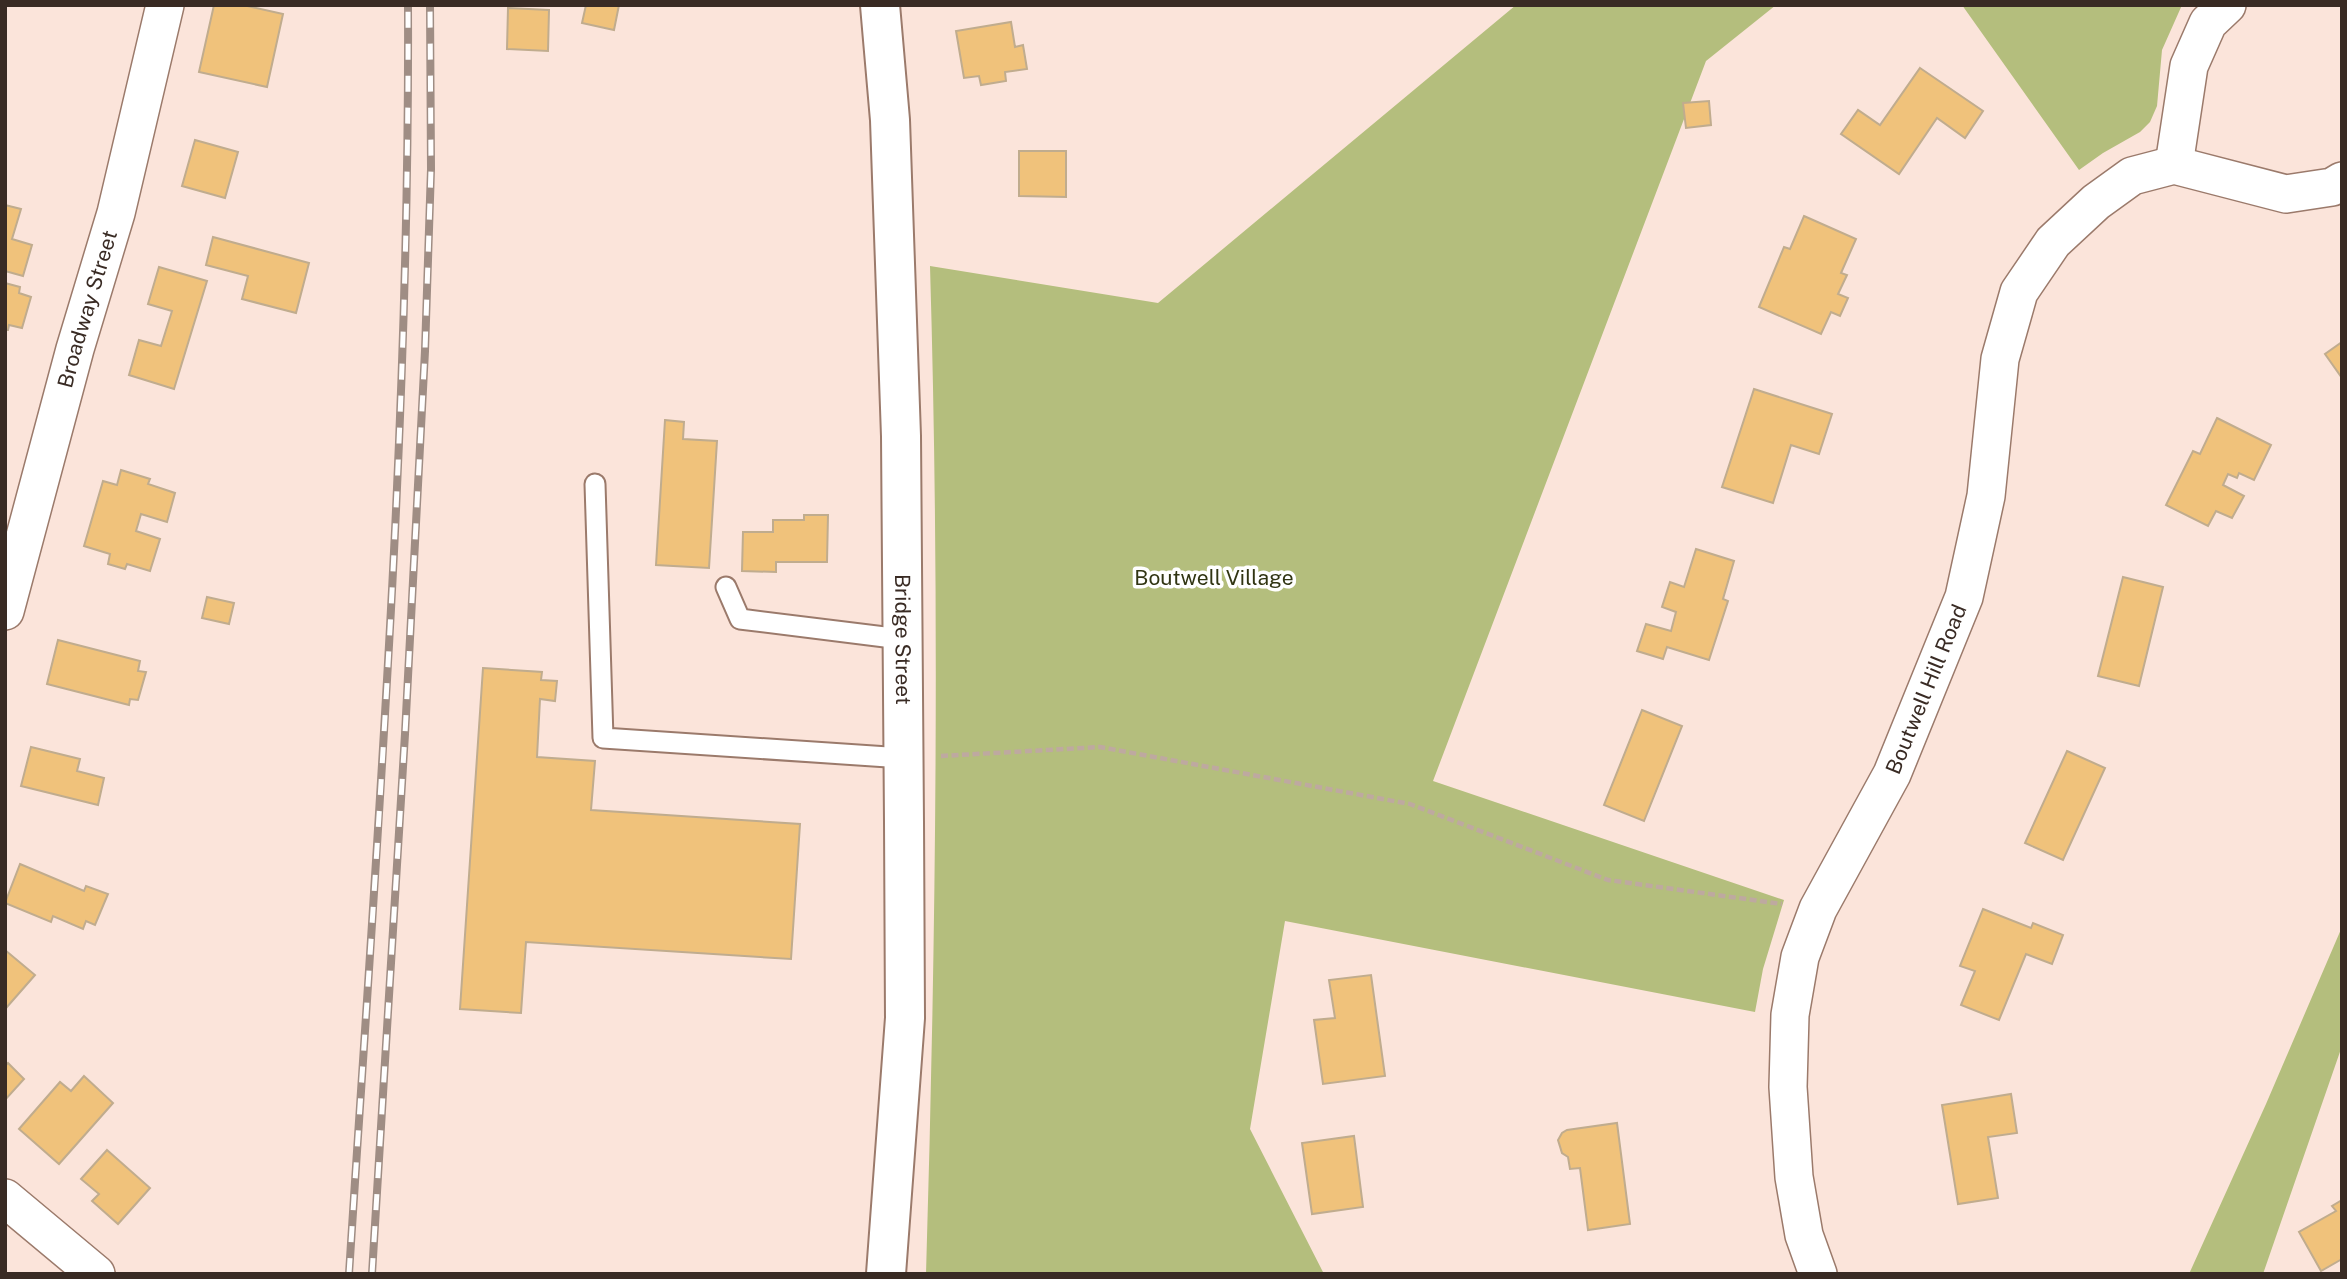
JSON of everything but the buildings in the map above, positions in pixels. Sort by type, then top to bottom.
[{"type":"main road","name":"Bridge Street","points":[[880,5],[890,120],[901,436],[905,1018],[886,1274]]},
{"type":"street","name":"Broadway Street","points":[[5,611],[75,349],[116,213],[164,5]]},
{"type":"street","points":[[2174,165],[2189,66],[2208,23],[2227,5]]},
{"type":"street","name":"Boutwell Hill Road","points":[[1818,1274],[1804,1236],[1794,1177],[1788,1087],[1790,1015],[1800,957],[1818,909],[1892,774],[1964,597],[1986,496],[2000,359],[2019,292],[2053,242],[2096,202],[2132,176],[2174,165],[2286,194],[2332,187],[2342,181]]},
{"type":"street","points":[[5,1198],[96,1274]]},
{"type":"lane","points":[[595,484],[603,737],[903,758]]},
{"type":"lane","points":[[726,587],[740,619],[901,639]]},
{"type":"path","points":[[903,758],[1100,747],[1410,804],[1608,880],[1818,909]]},
{"type":"green space","name":"Boutwell Village","points":[[1516,5],[1776,5],[1706,61],[1433,781],[1784,900],[1763,969],[1755,1012],[1285,921],[1250,1129],[1324,1274],[926,1274],[936,770],[930,266],[1158,303]]},
{"type":"green space","points":[[1962,5],[2182,5],[2162,50],[2157,106],[2150,122],[2140,132],[2079,170]]},
{"type":"green space","points":[[2342,927],[2342,1046],[2263,1274],[2189,1274],[2266,1104]]},
{"type":"railway","points":[[349,1274],[380,799],[397,481],[407,164],[408,5]]},
{"type":"railway","points":[[372,1274],[425,351],[431,169],[430,5]]}]
